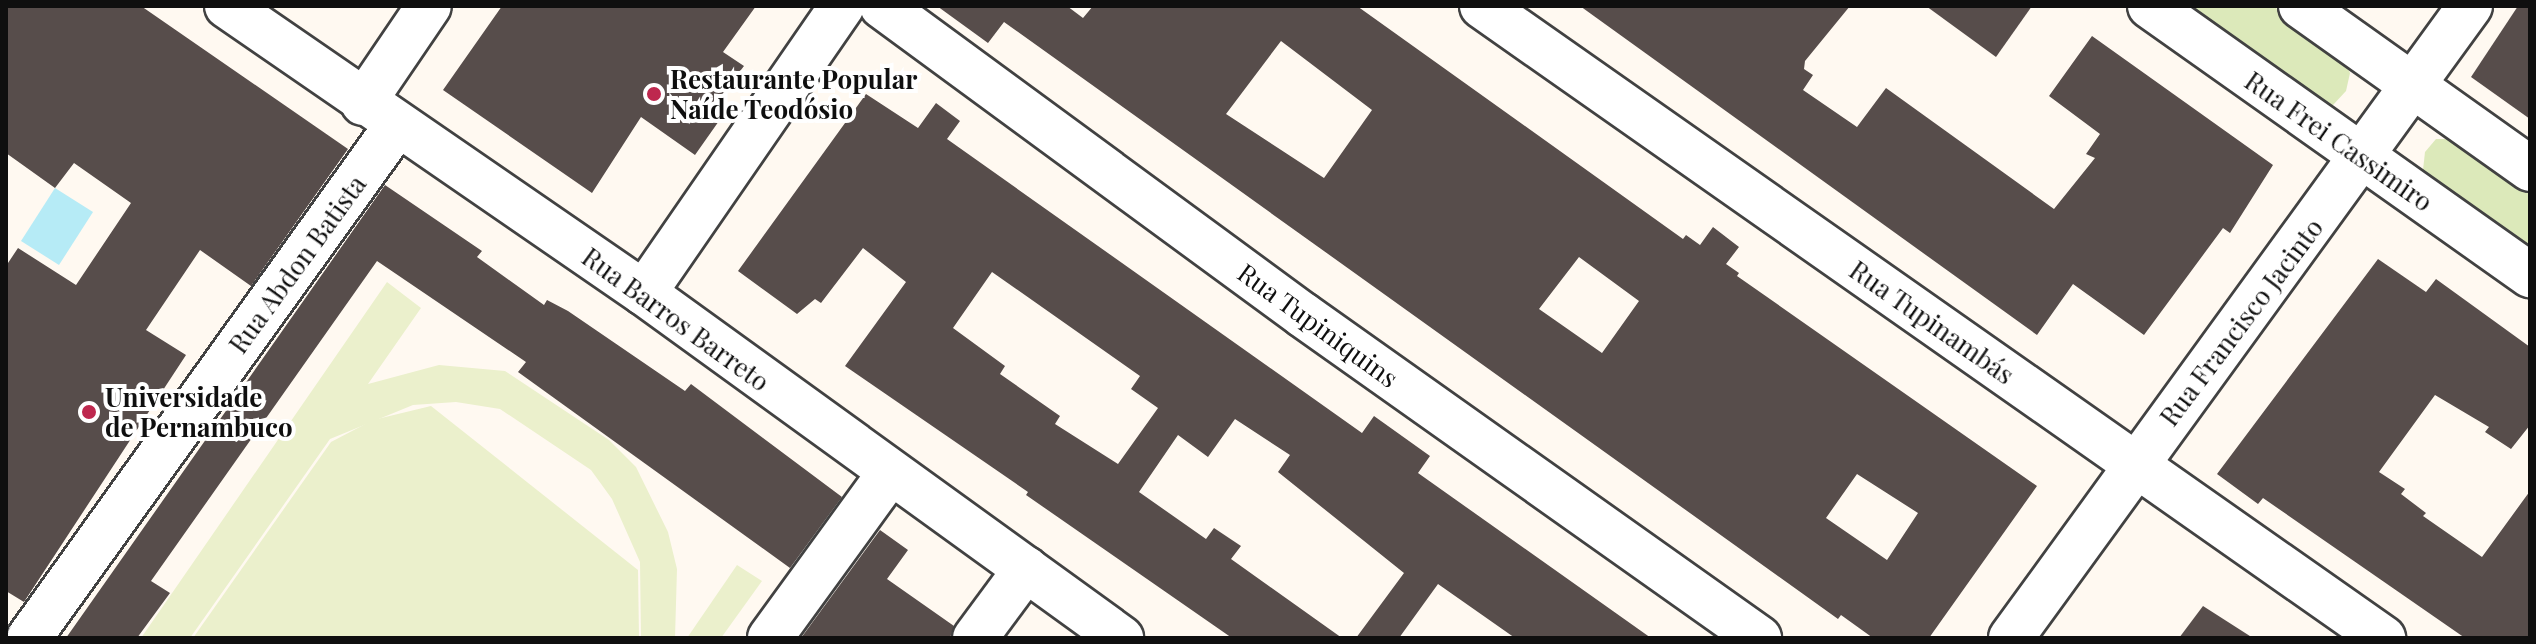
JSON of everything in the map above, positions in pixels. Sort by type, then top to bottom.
[{"type":"street","name":"Rua Barros Barreto","points":[[227,6],[644,293],[889,474],[1121,638]]},
{"type":"street","name":"Rua Abdon Batista","points":[[29,638],[380,114],[429,6]]},
{"type":"street","points":[[644,293],[842,6]]},
{"type":"street","name":"Rua Tupiniquins","points":[[882,6],[1303,315],[1759,638]]},
{"type":"street","name":"Rua Tupinambás","points":[[1482,6],[2383,638]]},
{"type":"street","name":"Rua Frei Cassimiro","points":[[2150,6],[2530,275]]},
{"type":"street","points":[[2301,6],[2530,169]]},
{"type":"street","name":"Rua Francisco Jacinto","points":[[2011,638],[2363,158],[2470,6]]},
{"type":"street","points":[[770,638],[889,474]]},
{"type":"street","points":[[975,638],[1026,569]]},
{"type":"green space","points":[[2179,6],[2273,6],[2341,55],[2350,73],[2346,91],[2333,105],[2317,105]]},
{"type":"green space","points":[[2436,139],[2454,139],[2530,192],[2530,254],[2428,181],[2423,170],[2425,152]]},
{"type":"green space","points":[[387,282],[421,308],[368,384],[439,365],[505,371],[609,440],[636,467],[668,532],[677,569],[675,638],[641,638],[640,562],[612,499],[591,470],[500,409],[456,402],[413,405],[330,439],[190,638],[141,638]]},
{"type":"green space","points":[[431,406],[638,570],[639,638],[193,638],[331,442],[373,420]]},
{"type":"green space","points":[[737,565],[762,581],[721,638],[687,638]]},
{"type":"water","points":[[55,188],[93,212],[59,265],[21,241]]},
{"type":"building","points":[[6,6],[141,6],[348,149],[251,286],[200,250],[146,330],[186,355],[24,602],[6,591],[6,266],[18,248],[76,285],[131,203],[74,163],[55,188],[6,153]]},
{"type":"building","points":[[502,6],[756,6],[723,52],[744,66],[715,104],[726,111],[695,155],[641,117],[592,193],[443,90]]},
{"type":"building","points":[[937,6],[1067,6],[1083,18],[1093,6],[1357,6],[1683,239],[1686,235],[1700,245],[1713,227],[1739,247],[1726,264],[1739,273],[1737,276],[2037,486],[1929,638],[1873,638],[1841,615],[1838,619],[1004,22],[988,43]],"holes":[[[1281,41],[1372,110],[1324,178],[1226,114]],[[1579,257],[1639,301],[1602,353],[1539,309]],[[1857,474],[1918,513],[1887,560],[1826,518]]]},
{"type":"building","points":[[1580,6],[1850,6],[1805,61],[1804,69],[1813,75],[1803,90],[1857,127],[1886,88],[2054,209],[2095,158],[2086,154],[2100,134],[2049,96],[2092,36],[2273,165],[2230,233],[2223,228],[2144,335],[2073,284],[2037,335]]},
{"type":"building","points":[[1926,6],[2032,6],[1996,57]]},
{"type":"building","points":[[2518,6],[2530,6],[2530,119],[2471,77]]},
{"type":"building","points":[[866,94],[918,128],[936,103],[960,121],[947,139],[1362,433],[1374,416],[1430,456],[1418,473],[1651,638],[1515,638],[1438,584],[1399,638],[1356,638],[1404,573],[1278,472],[1290,455],[1235,419],[1208,457],[1178,435],[1139,492],[1206,539],[1214,528],[1241,546],[1231,559],[1342,638],[1232,638],[845,366],[906,282],[863,248],[821,303],[815,299],[797,314],[738,271]],"holes":[[[992,272],[1140,376],[1131,389],[1158,408],[1118,464],[1055,424],[1060,416],[1000,374],[1005,366],[953,328]]]},
{"type":"building","points":[[385,185],[482,251],[477,257],[544,305],[547,300],[568,311],[685,391],[691,384],[842,497],[790,568],[518,372],[526,362],[377,261],[151,581],[170,593],[137,638],[66,638]]},
{"type":"building","points":[[2378,259],[2426,292],[2436,279],[2530,347],[2530,425],[2511,449],[2485,432],[2489,427],[2435,395],[2379,472],[2405,489],[2401,494],[2426,513],[2423,516],[2482,557],[2530,491],[2530,638],[2465,638],[2263,498],[2258,504],[2217,474]]},
{"type":"building","points":[[880,530],[908,550],[887,579],[954,626],[950,638],[801,638]]},
{"type":"building","points":[[2203,606],[2253,638],[2179,638]]},
{"type":"place","name":"Restaurante Popular Naíde Teodósio","points":[[654,94]]},
{"type":"place","name":"Universidade de Pernambuco","points":[[89,412]]}]
